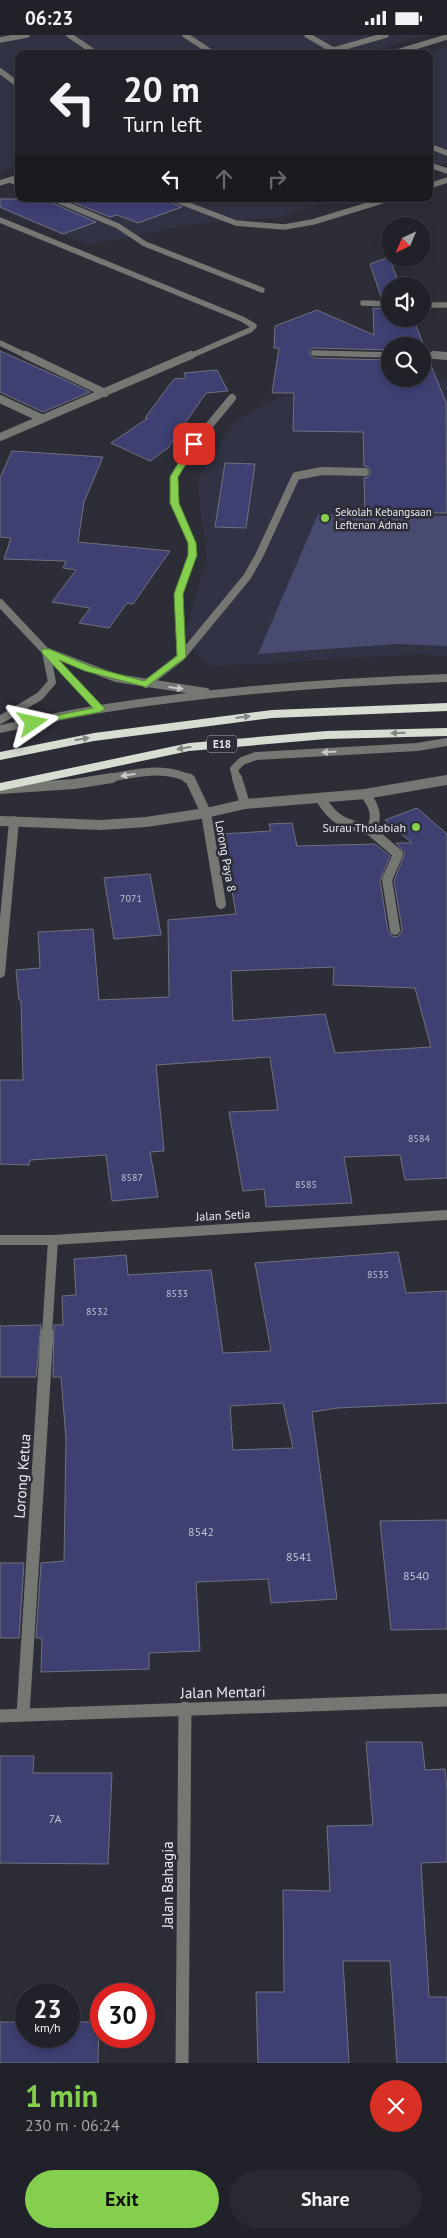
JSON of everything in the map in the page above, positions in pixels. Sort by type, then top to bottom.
[{"type":"highway","name":"E18","points":[[0,756],[94,737],[272,714],[447,707]]},
{"type":"highway","name":"E18","points":[[0,788],[189,747],[326,735],[447,732]]},
{"type":"street","points":[[0,40],[27,35]]},
{"type":"street","points":[[69,35],[91,50]]},
{"type":"street","points":[[185,35],[208,50]]},
{"type":"street","points":[[308,35],[333,49],[386,35]]},
{"type":"street","points":[[425,35],[433,39]]},
{"type":"street","points":[[402,50],[433,39],[447,37]]},
{"type":"street","points":[[0,71],[15,82]]},
{"type":"street","points":[[433,148],[447,153]]},
{"type":"street","points":[[433,166],[447,171]]},
{"type":"street","points":[[0,183],[15,178]]},
{"type":"street","points":[[10,180],[15,182]]},
{"type":"street","points":[[433,185],[447,180]]},
{"type":"street","points":[[61,202],[118,226],[145,244],[262,290]]},
{"type":"street","points":[[181,202],[236,223],[284,227],[313,223],[379,202]]},
{"type":"street","points":[[0,220],[242,319],[254,326],[250,331],[0,437]]},
{"type":"street","points":[[363,303],[381,304]]},
{"type":"street","points":[[431,305],[447,305]]},
{"type":"street","points":[[0,343],[105,393]]},
{"type":"street","points":[[314,353],[381,355]]},
{"type":"street","points":[[431,355],[447,356]]},
{"type":"street","points":[[181,657],[179,594],[192,555],[192,543],[175,503],[174,477],[194,444],[232,398]]},
{"type":"street","points":[[0,399],[41,418]]},
{"type":"street","points":[[146,684],[181,657],[246,577],[259,556],[296,476],[310,471],[365,472]]},
{"type":"street","points":[[0,603],[100,709]]},
{"type":"street","points":[[45,651],[88,669],[146,684],[218,694]]},
{"type":"street","points":[[0,720],[40,696],[52,682],[45,651]]},
{"type":"street","points":[[0,729],[100,709],[218,694],[348,681],[447,678]]},
{"type":"street","points":[[245,804],[234,769],[242,761],[256,756],[417,747],[447,742]]},
{"type":"street","name":"Lorong Paya 8","points":[[0,788],[74,784],[151,771],[176,772],[190,779],[206,813],[221,904]]},
{"type":"street","points":[[0,821],[101,825],[146,821],[206,813],[245,804],[365,795],[447,780]]},
{"type":"street","points":[[365,795],[375,807],[377,819],[371,831]]},
{"type":"street","points":[[320,798],[331,815],[348,824],[371,831],[398,853],[387,880],[395,930]]},
{"type":"street","points":[[0,973],[14,821]]},
{"type":"street","name":"Jalan Setia","points":[[0,1240],[53,1239],[447,1215]]},
{"type":"street","name":"Lorong Ketua","points":[[23,1715],[53,1239]]},
{"type":"street","name":"Jalan Mentari","points":[[0,1716],[447,1700]]},
{"type":"street","name":"Jalan Bahagia","points":[[182,2063],[185,1708]]},
{"type":"shaded area","points":[[0,35],[434,35],[409,39],[377,50],[15,50],[15,167],[0,171]]},
{"type":"shaded area","points":[[447,47],[447,163],[433,168],[433,51]]},
{"type":"shaded area","points":[[15,192],[15,202],[328,202],[277,218],[200,223],[88,245],[0,210],[0,198]]},
{"type":"shaded area","name":"Sekolah Kebangsaan Leftenan Adnan","points":[[447,379],[447,656],[421,654],[208,667],[191,646],[185,632],[207,557],[197,480],[235,421],[277,398],[328,385],[381,382],[381,387],[431,387],[431,380]]},
{"type":"shaded area","points":[[318,514],[447,516],[447,646],[396,644],[258,654]]},
{"type":"building","points":[[0,199],[15,199],[15,202],[51,202],[96,222],[63,234],[0,207]]},
{"type":"building","points":[[72,202],[170,202],[182,207],[138,223],[117,215],[110,217]]},
{"type":"building","points":[[381,260],[381,267],[393,267],[397,277],[381,277],[381,296],[370,264]]},
{"type":"building","points":[[373,308],[381,308],[381,327],[416,327],[421,337],[381,337],[381,350],[314,348],[310,350],[310,355],[314,358],[381,360],[381,387],[431,387],[431,365],[446,403],[447,513],[365,512],[364,478],[368,477],[371,472],[368,467],[364,466],[363,432],[293,431],[294,393],[272,393],[279,348],[274,348],[275,326],[317,310],[374,335]]},
{"type":"building","points":[[0,351],[90,392],[43,412],[0,392]]},
{"type":"building","points":[[217,370],[228,391],[206,393],[168,448],[150,461],[111,443],[148,418],[145,418],[174,379],[186,378],[184,373]]},
{"type":"building","points":[[12,451],[103,457],[84,502],[78,542],[170,551],[133,604],[127,603],[109,628],[79,623],[90,608],[52,602],[76,570],[63,568],[66,561],[4,559],[11,538],[0,537],[0,478]]},
{"type":"building","points":[[225,463],[255,464],[246,528],[215,527]]},
{"type":"building","points":[[417,808],[447,834],[447,1178],[405,1180],[400,1155],[344,1157],[352,1203],[266,1207],[264,1189],[243,1191],[229,1112],[278,1110],[270,1057],[156,1065],[164,1151],[150,1152],[158,1197],[112,1201],[106,1155],[30,1160],[29,1165],[0,1164],[0,1080],[23,1080],[21,1000],[19,1000],[16,970],[40,968],[38,932],[93,929],[99,1000],[169,997],[168,920],[236,914],[222,834],[271,831],[269,824],[292,823],[297,846],[375,844],[390,856],[380,881],[388,931],[392,936],[397,937],[402,929],[394,881],[405,853],[396,843],[412,843],[385,820]],"holes":[[[334,967],[333,985],[415,988],[431,1047],[335,1053],[325,1014],[233,1021],[231,971]]]},
{"type":"building","points":[[150,874],[161,935],[114,939],[104,878]]},
{"type":"building","points":[[398,1252],[406,1293],[447,1291],[447,1403],[338,1408],[312,1412],[337,1599],[271,1603],[268,1579],[196,1582],[200,1651],[149,1653],[149,1669],[41,1672],[42,1638],[36,1638],[41,1563],[64,1561],[66,1439],[61,1377],[53,1377],[54,1325],[63,1325],[62,1296],[76,1295],[74,1259],[126,1255],[128,1275],[211,1270],[223,1353],[271,1351],[255,1263]],"holes":[[[283,1403],[293,1448],[233,1450],[230,1406]]]},
{"type":"building","points":[[41,1325],[36,1377],[0,1377],[0,1326]]},
{"type":"building","points":[[447,1520],[447,1629],[391,1630],[380,1521]]},
{"type":"building","points":[[0,1563],[24,1563],[19,1638],[0,1638]]},
{"type":"building","points":[[366,1742],[422,1742],[425,1770],[445,1769],[447,1789],[447,1862],[421,1863],[429,1997],[447,1997],[447,2063],[397,2063],[390,1961],[343,1961],[349,2063],[258,2063],[256,1992],[284,1992],[283,1890],[330,1891],[327,1826],[373,1825]]},
{"type":"building","points":[[0,1756],[34,1756],[33,1773],[112,1773],[108,1864],[0,1863]]},
{"type":"building","points":[[0,2022],[15,2022],[15,2048],[80,2048],[80,2022],[90,2022],[90,2048],[98,2048],[98,2063],[0,2063]]},
{"type":"place","name":"Sekolah Kebangsaan Leftenan Adnan","points":[[325,518]]},
{"type":"place","name":"Surau Tholabiah","points":[[416,827]]},
{"type":"route","points":[[33,723],[100,709],[45,651],[88,669],[116,678],[146,684],[181,657],[179,594],[192,555],[192,543],[180,519],[175,503],[174,477],[194,444]]}]
